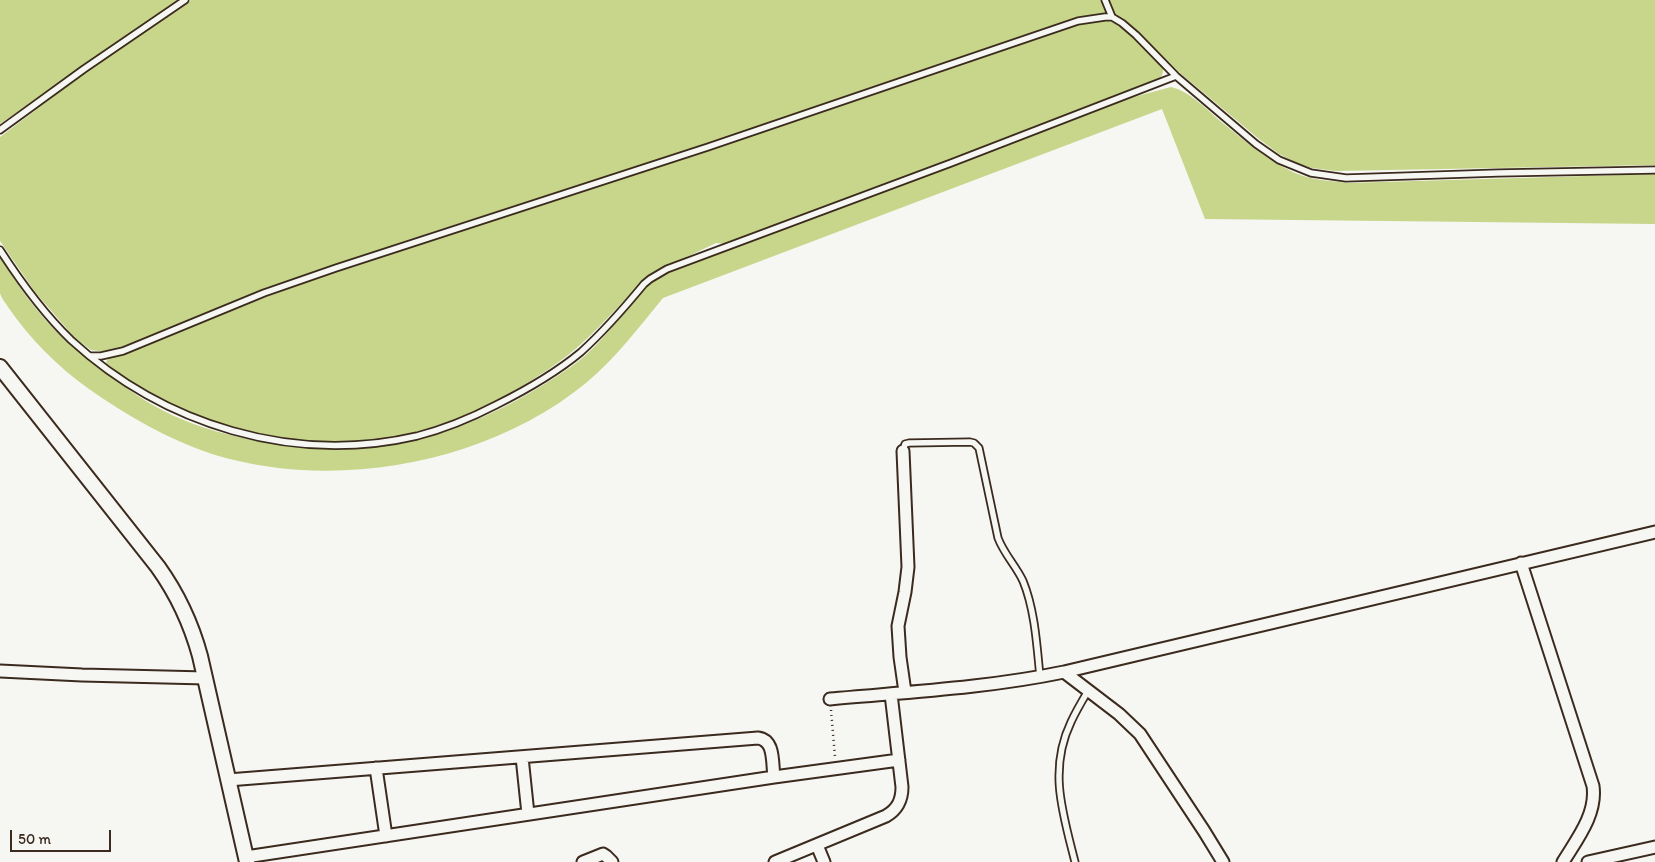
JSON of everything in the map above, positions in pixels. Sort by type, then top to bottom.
[{"type":"street","points":[[0,367],[170,584],[188,618],[206,678],[247,860],[528,814],[899,760]]},
{"type":"street","points":[[903,451],[908,566],[898,626],[905,692]]},
{"type":"street","points":[[830,699],[1040,677],[1655,532]]},
{"type":"street","points":[[1521,563],[1594,786],[1595,796],[1589,817],[1563,862]]},
{"type":"street","points":[[0,671],[206,678]]},
{"type":"street","points":[[1064,672],[1119,714],[1140,734],[1223,862]]},
{"type":"street","points":[[775,862],[886,816],[895,809],[901,800],[902,794],[891,694]]},
{"type":"street","points":[[228,780],[762,738],[768,741],[770,745],[774,777]]},
{"type":"street","points":[[522,757],[528,814]]},
{"type":"street","points":[[376,768],[386,836]]},
{"type":"street","points":[[817,845],[824,862]]},
{"type":"street","points":[[1588,862],[1655,847]]},
{"type":"street","points":[[583,862],[603,854],[612,862]]},
{"type":"lane","points":[[0,130],[84,69],[186,0]]},
{"type":"lane","points":[[1105,0],[1112,18]]},
{"type":"lane","points":[[91,356],[116,353],[264,293],[336,268],[726,140],[1078,21],[1096,17],[1112,18],[1127,26],[1176,76],[1267,152],[1293,167],[1311,173],[1346,178],[1498,172],[1655,170]]},
{"type":"lane","points":[[0,250],[53,321],[72,341],[126,383],[167,406],[206,423],[240,434],[275,440],[335,445],[399,440],[448,426],[535,384],[570,361],[591,342],[650,278],[667,269],[951,164],[1176,76]]},
{"type":"lane","points":[[903,451],[904,446],[909,443],[970,442],[979,448],[1000,545],[1024,582],[1034,626],[1040,677]]},
{"type":"lane","points":[[1075,862],[1062,810],[1058,774],[1067,731],[1088,691]]},
{"type":"path","points":[[830,699],[835,759]]},
{"type":"green space","points":[[0,0],[180,0],[0,124]]},
{"type":"green space","points":[[191,0],[1102,0],[1106,13],[1077,17],[706,144],[402,242],[225,305],[121,348],[106,352],[91,350],[74,337],[35,292],[0,241],[0,137],[82,75]]},
{"type":"green space","points":[[1108,0],[1655,0],[1655,165],[1336,171],[1312,168],[1296,163],[1279,154],[1259,139],[1180,73],[1134,28],[1115,15]]},
{"type":"green space","points":[[1098,20],[1118,24],[1135,36],[1163,68],[1160,78],[1155,82],[727,244],[716,243],[655,272],[643,281],[590,335],[556,364],[520,388],[481,408],[440,425],[398,436],[362,441],[284,438],[244,430],[206,418],[169,403],[136,385],[106,363],[108,358],[300,284],[803,119],[1079,24]]},
{"type":"green space","points":[[1171,87],[1190,96],[1265,156],[1284,168],[1308,177],[1348,183],[1655,174],[1655,224],[1205,219],[1162,109],[663,298],[627,342],[597,373],[547,411],[503,434],[456,451],[408,463],[358,470],[308,470],[259,465],[212,454],[164,434],[118,408],[66,371],[45,352],[26,330],[8,307],[0,293],[0,256],[37,310],[69,343],[137,395],[164,411],[188,422],[232,436],[293,446],[341,449],[404,443],[440,433],[480,418],[537,389],[583,358],[646,288],[668,272],[1130,98]]}]
